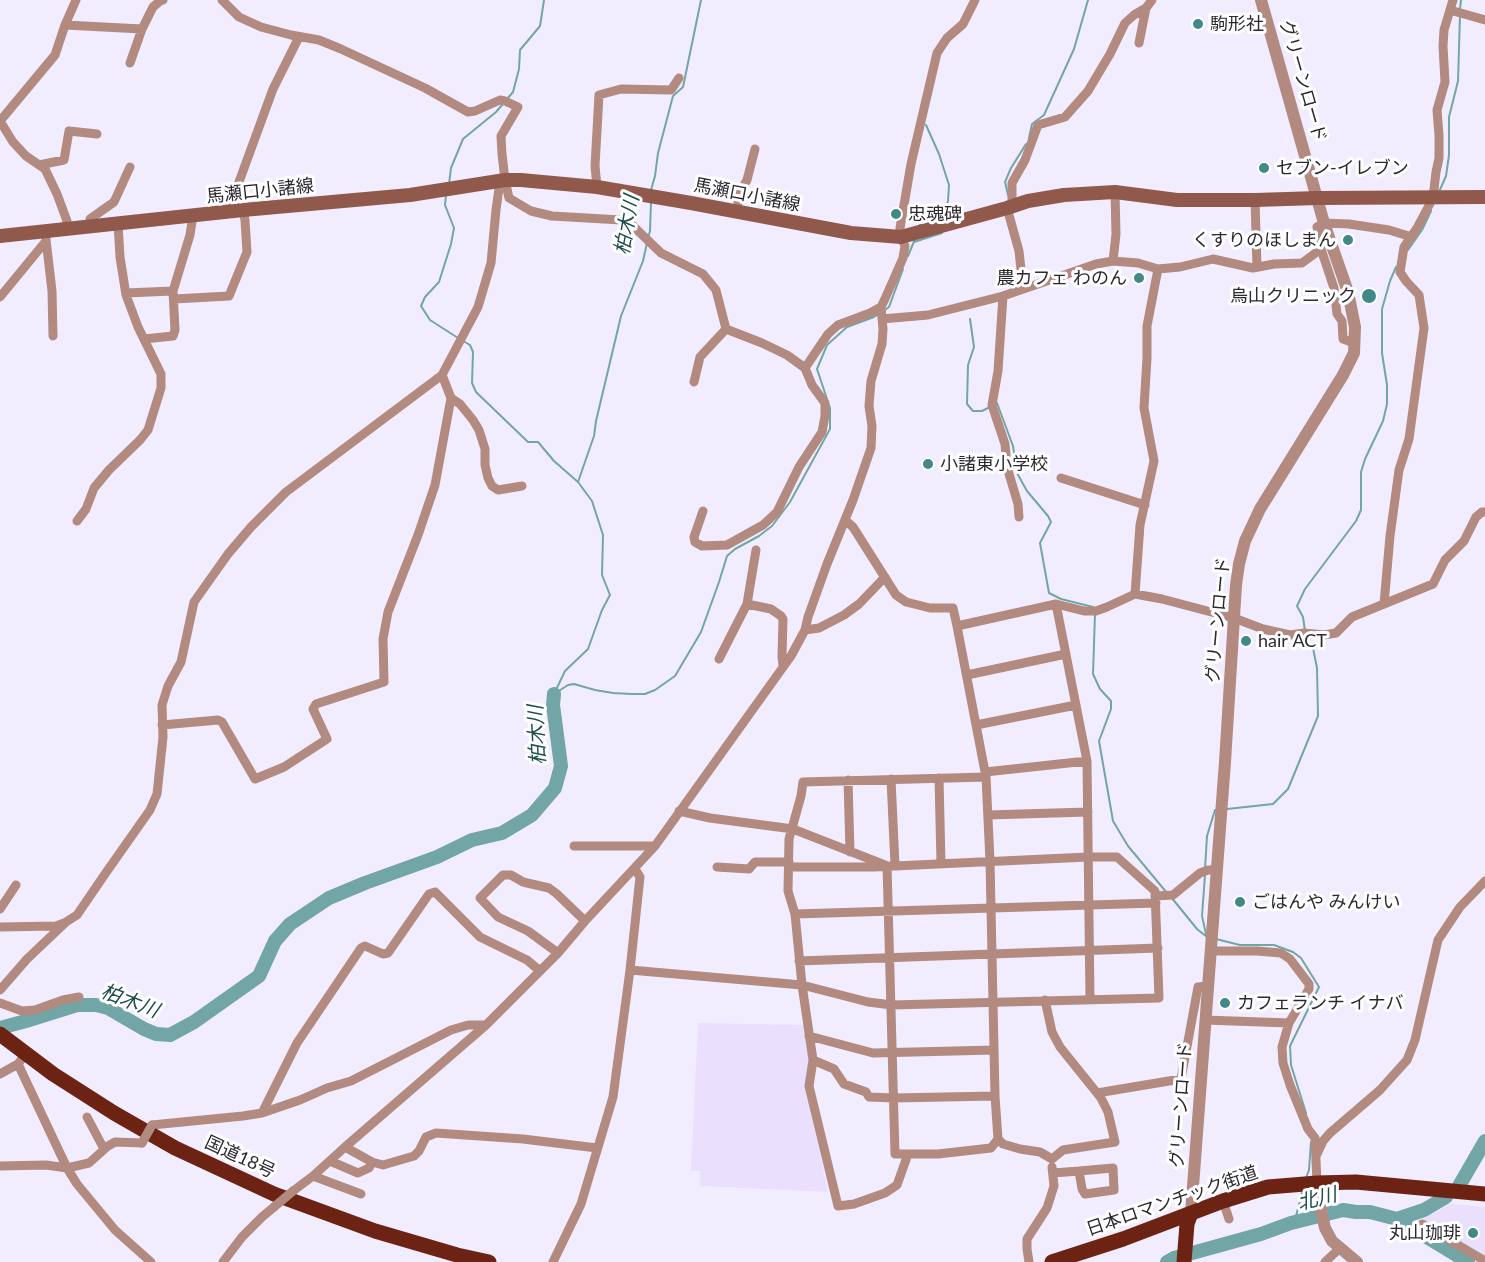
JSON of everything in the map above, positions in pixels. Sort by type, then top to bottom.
[{"type":"highway","name":"国道18号","points":[[0,1034],[22,1059],[53,1074],[175,1148],[274,1194],[375,1231],[470,1260],[489,1262]]},
{"type":"highway","name":"日本ロマンチック街道","points":[[1052,1262],[1268,1187],[1356,1182],[1485,1194]]},
{"type":"highway","points":[[1189,1261],[1187,1224],[1191,1213]]},
{"type":"main road","name":"馬瀬口小諸線","points":[[0,236],[45,236],[64,229],[410,195],[521,180],[597,187],[851,233],[901,237],[1028,201],[1064,195],[1115,192],[1177,200],[1485,197]]},
{"type":"street","points":[[64,229],[67,221],[45,169],[26,156],[13,142],[0,121],[55,55],[76,0]]},
{"type":"street","points":[[130,63],[142,29],[153,8],[164,0]]},
{"type":"street","points":[[0,927],[56,926],[77,915],[150,810],[157,794],[163,737],[162,705],[168,686],[181,662],[194,602],[228,554],[286,492],[442,375],[478,307],[491,263],[496,210],[502,181],[501,136],[518,107],[505,100],[500,100],[468,112],[374,63],[319,40],[261,27],[239,17],[222,0]]},
{"type":"street","points":[[223,1262],[262,1217],[313,1176],[486,1025],[558,952],[655,846],[791,656],[805,630],[827,564],[871,448],[872,426],[869,406],[871,381],[882,344],[881,307],[903,258],[905,246],[900,228],[911,164],[938,53],[947,38],[963,24],[975,0]]},
{"type":"street","name":"グリーンロード","points":[[1191,1213],[1239,564],[1245,541],[1260,509],[1343,375],[1354,353],[1355,327],[1348,292],[1324,223],[1261,0]]},
{"type":"street","points":[[1139,43],[1149,4]]},
{"type":"street","points":[[1023,288],[1019,251],[1009,207],[1012,183],[1025,160],[1038,125],[1065,117],[1088,91],[1125,23],[1149,4]]},
{"type":"street","points":[[1384,604],[1399,470],[1409,439],[1424,328],[1419,295],[1400,272],[1404,247],[1433,198],[1439,158],[1437,110],[1445,82],[1444,30],[1451,5],[1485,20]]},
{"type":"street","points":[[65,25],[142,29]]},
{"type":"street","points":[[228,212],[273,89],[299,37]]},
{"type":"street","points":[[597,187],[599,95],[621,89],[671,90],[679,78]]},
{"type":"street","points":[[39,165],[64,160],[69,131],[97,134]]},
{"type":"street","points":[[736,212],[739,194],[747,180],[755,148]]},
{"type":"street","points":[[91,226],[90,219],[114,202],[130,167]]},
{"type":"street","points":[[502,181],[509,198],[531,211],[552,216],[621,220],[631,224],[661,253],[703,274],[716,290],[726,329]]},
{"type":"street","points":[[1113,261],[1116,234],[1115,192]]},
{"type":"street","points":[[1255,200],[1257,267]]},
{"type":"street","points":[[126,293],[229,296],[247,252],[243,210]]},
{"type":"street","points":[[144,339],[173,336],[175,330],[173,295],[193,215]]},
{"type":"street","points":[[77,521],[86,509],[94,488],[148,430],[162,388],[161,374],[126,293],[120,257],[118,223]]},
{"type":"street","points":[[1354,343],[1343,339],[1342,321],[1337,314],[1334,288],[1321,249],[1317,227],[1324,223],[1349,224],[1389,230],[1412,237]]},
{"type":"street","points":[[0,297],[45,236]]},
{"type":"street","points":[[45,236],[52,291],[53,336]]},
{"type":"street","points":[[882,319],[928,315],[1003,296],[1096,264],[1113,261],[1138,263],[1158,269],[1180,267],[1213,259],[1253,268],[1302,262],[1321,249]]},
{"type":"street","points":[[1135,594],[1140,525],[1154,461],[1144,408],[1147,326],[1158,269]]},
{"type":"street","points":[[1003,296],[998,371],[992,405],[1005,444],[1007,467],[1018,504],[1019,517]]},
{"type":"street","points":[[805,368],[828,334],[838,325],[881,307]]},
{"type":"street","points":[[703,512],[694,537],[695,542],[702,546],[727,545],[764,525],[777,512],[799,467],[822,432],[825,416],[825,403],[812,384],[805,368],[787,355],[726,329]]},
{"type":"street","points":[[694,381],[700,357],[726,329]]},
{"type":"street","points":[[162,725],[218,720],[222,722],[255,778],[284,767],[327,739],[313,709],[316,704],[384,682],[383,639],[388,612],[435,485],[451,398],[442,375]]},
{"type":"street","points":[[451,398],[460,404],[479,430],[485,449],[488,478],[492,486],[498,490],[522,486]]},
{"type":"street","points":[[1061,478],[1145,505]]},
{"type":"street","points":[[957,626],[1056,604],[1084,611],[1096,611],[1135,594],[1234,618],[1263,629],[1290,635],[1336,633],[1352,617],[1433,584],[1445,560],[1464,542],[1476,517],[1485,512]]},
{"type":"street","points":[[845,520],[854,527],[896,595],[906,602],[930,608],[953,608],[985,775],[990,861],[998,1139],[1003,1144],[1040,1152],[1052,1159]]},
{"type":"street","points":[[719,659],[747,604],[756,550]]},
{"type":"street","points":[[805,630],[819,628],[844,615],[859,604],[885,577]]},
{"type":"street","points":[[747,604],[771,609],[781,616],[783,620],[783,665]]},
{"type":"street","points":[[1056,604],[1087,761],[1090,999]]},
{"type":"street","points":[[967,675],[1066,654]]},
{"type":"street","points":[[976,725],[1076,705]]},
{"type":"street","points":[[908,1154],[897,1185],[885,1193],[854,1204],[837,1206],[810,1086],[813,1060],[795,914],[788,891],[789,839],[803,782],[985,775],[1087,761]]},
{"type":"street","points":[[939,778],[940,863]]},
{"type":"street","points":[[891,779],[891,865],[888,911],[895,1154],[938,1154],[991,1148],[998,1139]]},
{"type":"street","points":[[848,780],[850,852]]},
{"type":"street","points":[[679,811],[711,818],[793,829],[850,852],[891,865]]},
{"type":"street","points":[[987,815],[1088,812]]},
{"type":"street","points":[[574,846],[655,846]]},
{"type":"street","points":[[630,970],[802,985],[868,1002],[891,1005],[1159,998],[1155,891],[1117,857],[1088,856],[891,865],[755,862],[749,869],[717,867]]},
{"type":"street","points":[[553,1262],[581,1204],[613,1097],[640,877],[635,869]]},
{"type":"street","points":[[795,914],[1089,905],[1156,899],[1173,895],[1200,873],[1217,870]]},
{"type":"street","points":[[558,952],[528,931],[498,917],[480,898],[503,874],[511,875],[523,882],[549,888],[585,921]]},
{"type":"street","points":[[1317,1154],[1330,1132],[1380,1090],[1407,1060],[1415,1040],[1438,940],[1460,907],[1485,881]]},
{"type":"street","points":[[0,909],[16,885]]},
{"type":"street","points":[[262,1113],[297,1042],[361,948],[365,946],[383,954],[388,953],[429,894],[435,892],[480,937],[527,960],[540,971]]},
{"type":"street","points":[[0,990],[27,959],[66,922]]},
{"type":"street","points":[[800,961],[1158,948]]},
{"type":"street","points":[[1210,951],[1281,953],[1300,970],[1309,984],[1309,989],[1289,1023],[1282,1047],[1282,1063],[1308,1129],[1315,1138],[1319,1203],[1325,1228],[1332,1241],[1357,1262]]},
{"type":"street","points":[[1097,1093],[1181,1079],[1198,987],[1208,986]]},
{"type":"street","points":[[0,1003],[22,1011],[35,1010],[63,1000],[80,997]]},
{"type":"street","points":[[1045,1000],[1052,1032],[1060,1047],[1101,1098],[1108,1112],[1114,1142],[1063,1150],[1052,1159]]},
{"type":"street","points":[[1205,1020],[1289,1023]]},
{"type":"street","points":[[0,1166],[46,1165],[67,1168],[89,1163],[115,1142],[142,1143],[152,1125],[262,1113],[351,1081],[451,1030],[468,1025],[486,1025]]},
{"type":"street","points":[[810,1036],[873,1053],[994,1050]]},
{"type":"street","points":[[0,1074],[22,1059],[67,1168],[77,1184],[115,1230],[151,1262]]},
{"type":"street","points":[[813,1060],[834,1069],[844,1084],[866,1092],[869,1097],[995,1096]]},
{"type":"street","points":[[87,1117],[104,1149]]},
{"type":"street","points":[[345,1147],[372,1162],[382,1164],[414,1156],[426,1137],[436,1133],[523,1139],[597,1148]]},
{"type":"street","points":[[1029,1262],[1028,1239],[1047,1208],[1054,1186],[1052,1159]]},
{"type":"street","points":[[330,1161],[358,1173],[369,1168],[372,1162]]},
{"type":"street","points":[[1053,1173],[1079,1171]]},
{"type":"street","points":[[313,1176],[361,1194]]},
{"type":"street","points":[[1223,1201],[1229,1219]]},
{"type":"street","points":[[1422,1224],[1485,1261]]},
{"type":"street","points":[[1325,1262],[1340,1248]]},
{"type":"shaded area","points":[[698,1023],[806,1025],[810,1053],[807,1089],[828,1192],[700,1186],[700,1171],[691,1171]]},
{"type":"shaded area","points":[[1451,1204],[1485,1207],[1485,1258],[1423,1219]]},
{"type":"waterway","points":[[508,98],[513,92],[519,69],[520,50],[540,26],[544,0]]},
{"type":"waterway","name":"柏木川","points":[[651,190],[673,96],[683,87],[701,0]]},
{"type":"waterway","points":[[1029,138],[1032,124],[1044,115],[1074,49],[1088,0]]},
{"type":"waterway","points":[[1460,9],[1461,0]]},
{"type":"waterway","points":[[1439,192],[1446,176],[1449,155],[1449,117],[1458,81],[1460,15]]},
{"type":"waterway","points":[[449,184],[451,168],[463,139],[502,105]]},
{"type":"waterway","points":[[919,228],[922,219],[929,212],[946,206],[948,201],[949,185],[926,125]]},
{"type":"waterway","points":[[1008,195],[1005,182],[1026,144]]},
{"type":"waterway","points":[[446,195],[445,205],[454,228],[451,244],[439,282],[425,297],[421,306],[430,320],[458,338]]},
{"type":"waterway","name":"柏木川","points":[[648,238],[651,202]]},
{"type":"waterway","points":[[1408,250],[1422,230],[1431,211]]},
{"type":"waterway","points":[[914,242],[942,233]]},
{"type":"waterway","points":[[908,256],[915,239]]},
{"type":"waterway","name":"柏木川","points":[[554,694],[565,671],[588,649],[610,595],[602,575],[603,535],[592,501],[578,482],[594,436],[621,316],[643,261],[647,243]]},
{"type":"waterway","points":[[1305,631],[1303,617],[1297,606],[1305,589],[1356,521],[1361,510],[1361,472],[1383,421],[1387,404],[1387,385],[1382,353],[1382,309],[1396,267]]},
{"type":"waterway","points":[[885,310],[889,307],[903,269]]},
{"type":"waterway","points":[[827,399],[817,369],[827,345],[847,327],[880,313]]},
{"type":"waterway","points":[[970,319],[974,347],[968,365],[967,404],[973,411],[982,411],[990,407]]},
{"type":"waterway","points":[[463,341],[470,345],[473,352],[472,383],[476,392],[528,442],[538,442],[554,461],[578,482]]},
{"type":"waterway","points":[[995,404],[997,403],[1013,446],[1017,473],[1027,491],[1051,522],[1040,543],[1049,593],[1061,599],[1093,607]]},
{"type":"waterway","points":[[554,694],[574,684],[613,693],[645,694],[675,676],[701,632],[727,556],[772,526],[790,502],[830,429],[829,405]]},
{"type":"waterway","points":[[1095,614],[1093,674],[1100,689],[1111,701],[1111,709],[1099,741],[1113,821],[1128,846],[1167,893]]},
{"type":"waterway","points":[[1227,809],[1273,804],[1288,789],[1318,716],[1317,668],[1313,648],[1305,637]]},
{"type":"waterway","name":"柏木川","points":[[0,1028],[77,1005],[96,1005],[108,1008],[156,1034],[170,1035],[194,1022],[259,976],[275,941],[290,924],[329,898],[437,857],[472,840],[502,833],[532,815],[555,788],[561,766],[553,705],[554,694]]},
{"type":"waterway","points":[[1205,869],[1207,836],[1215,810],[1218,810]]},
{"type":"waterway","points":[[1205,875],[1202,916],[1206,934]]},
{"type":"waterway","points":[[1171,897],[1197,929],[1207,937]]},
{"type":"waterway","points":[[1216,939],[1240,945],[1274,945],[1293,952],[1301,958],[1319,987],[1290,1046],[1291,1065],[1306,1113]]},
{"type":"waterway","points":[[1459,1186],[1485,1141]]},
{"type":"waterway","points":[[1306,1178],[1309,1170],[1311,1142]]},
{"type":"waterway","points":[[1291,1223],[1295,1220],[1303,1189]]},
{"type":"waterway","points":[[1397,1219],[1424,1210],[1446,1197]]},
{"type":"waterway","name":"北川","points":[[1167,1262],[1291,1223],[1343,1210],[1370,1212],[1397,1219],[1468,1262]]},
{"type":"place","name":"駒形社","points":[[1198,24]]},
{"type":"place","name":"セブン-イレブン","points":[[1264,168]]},
{"type":"place","name":"忠魂碑","points":[[896,214]]},
{"type":"place","name":"くすりのほしまん","points":[[1348,240]]},
{"type":"place","name":"農カフェ わのん","points":[[1139,278]]},
{"type":"place","name":"烏山クリニック","points":[[1369,296]]},
{"type":"place","name":"小諸東小学校","points":[[928,464]]},
{"type":"place","name":"hair ACT","points":[[1246,641]]},
{"type":"place","name":"ごはんや みんけい","points":[[1240,902]]},
{"type":"place","name":"カフェランチ イナバ","points":[[1225,1003]]},
{"type":"place","name":"丸山珈琲","points":[[1473,1233]]}]
